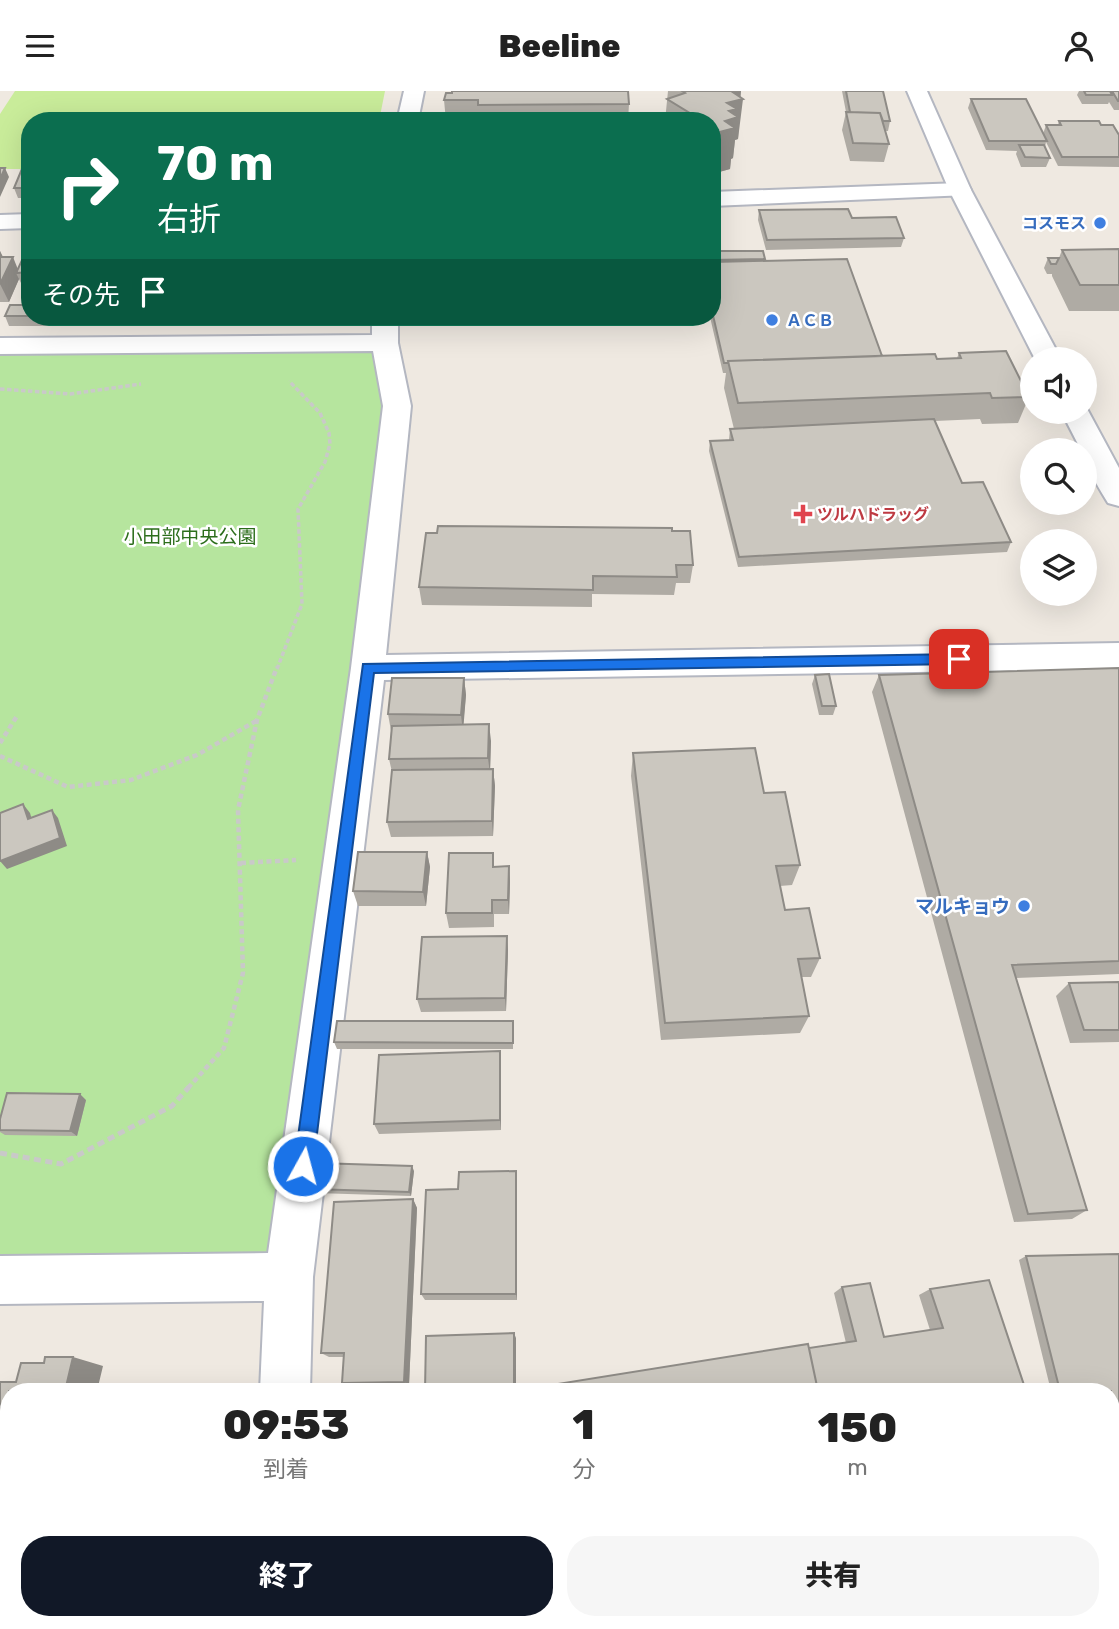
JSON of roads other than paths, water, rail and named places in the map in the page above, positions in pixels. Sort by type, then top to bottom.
[{"type":"street","points":[[409,112],[414,91]]},
{"type":"street","points":[[917,91],[960,190],[1042,347]]},
{"type":"street","points":[[721,199],[960,190]]},
{"type":"street","points":[[0,222],[21,221]]},
{"type":"street","points":[[0,347],[385,330],[397,407],[368,668],[289,1277],[285,1383]]},
{"type":"street","points":[[1082,424],[1119,496]]},
{"type":"street","points":[[368,668],[1119,656]]},
{"type":"street","points":[[0,1280],[289,1277]]},
{"type":"place","name":"コスモス","points":[[1100,223]]},
{"type":"place","name":"ＡＣＢ","points":[[772,320]]},
{"type":"place","name":"ツルハドラッグ","points":[[803,514]]},
{"type":"place","name":"マルキョウ","points":[[1024,906]]},
{"type":"park label","name":"小田部中央公園","points":[[190,536]]}]
